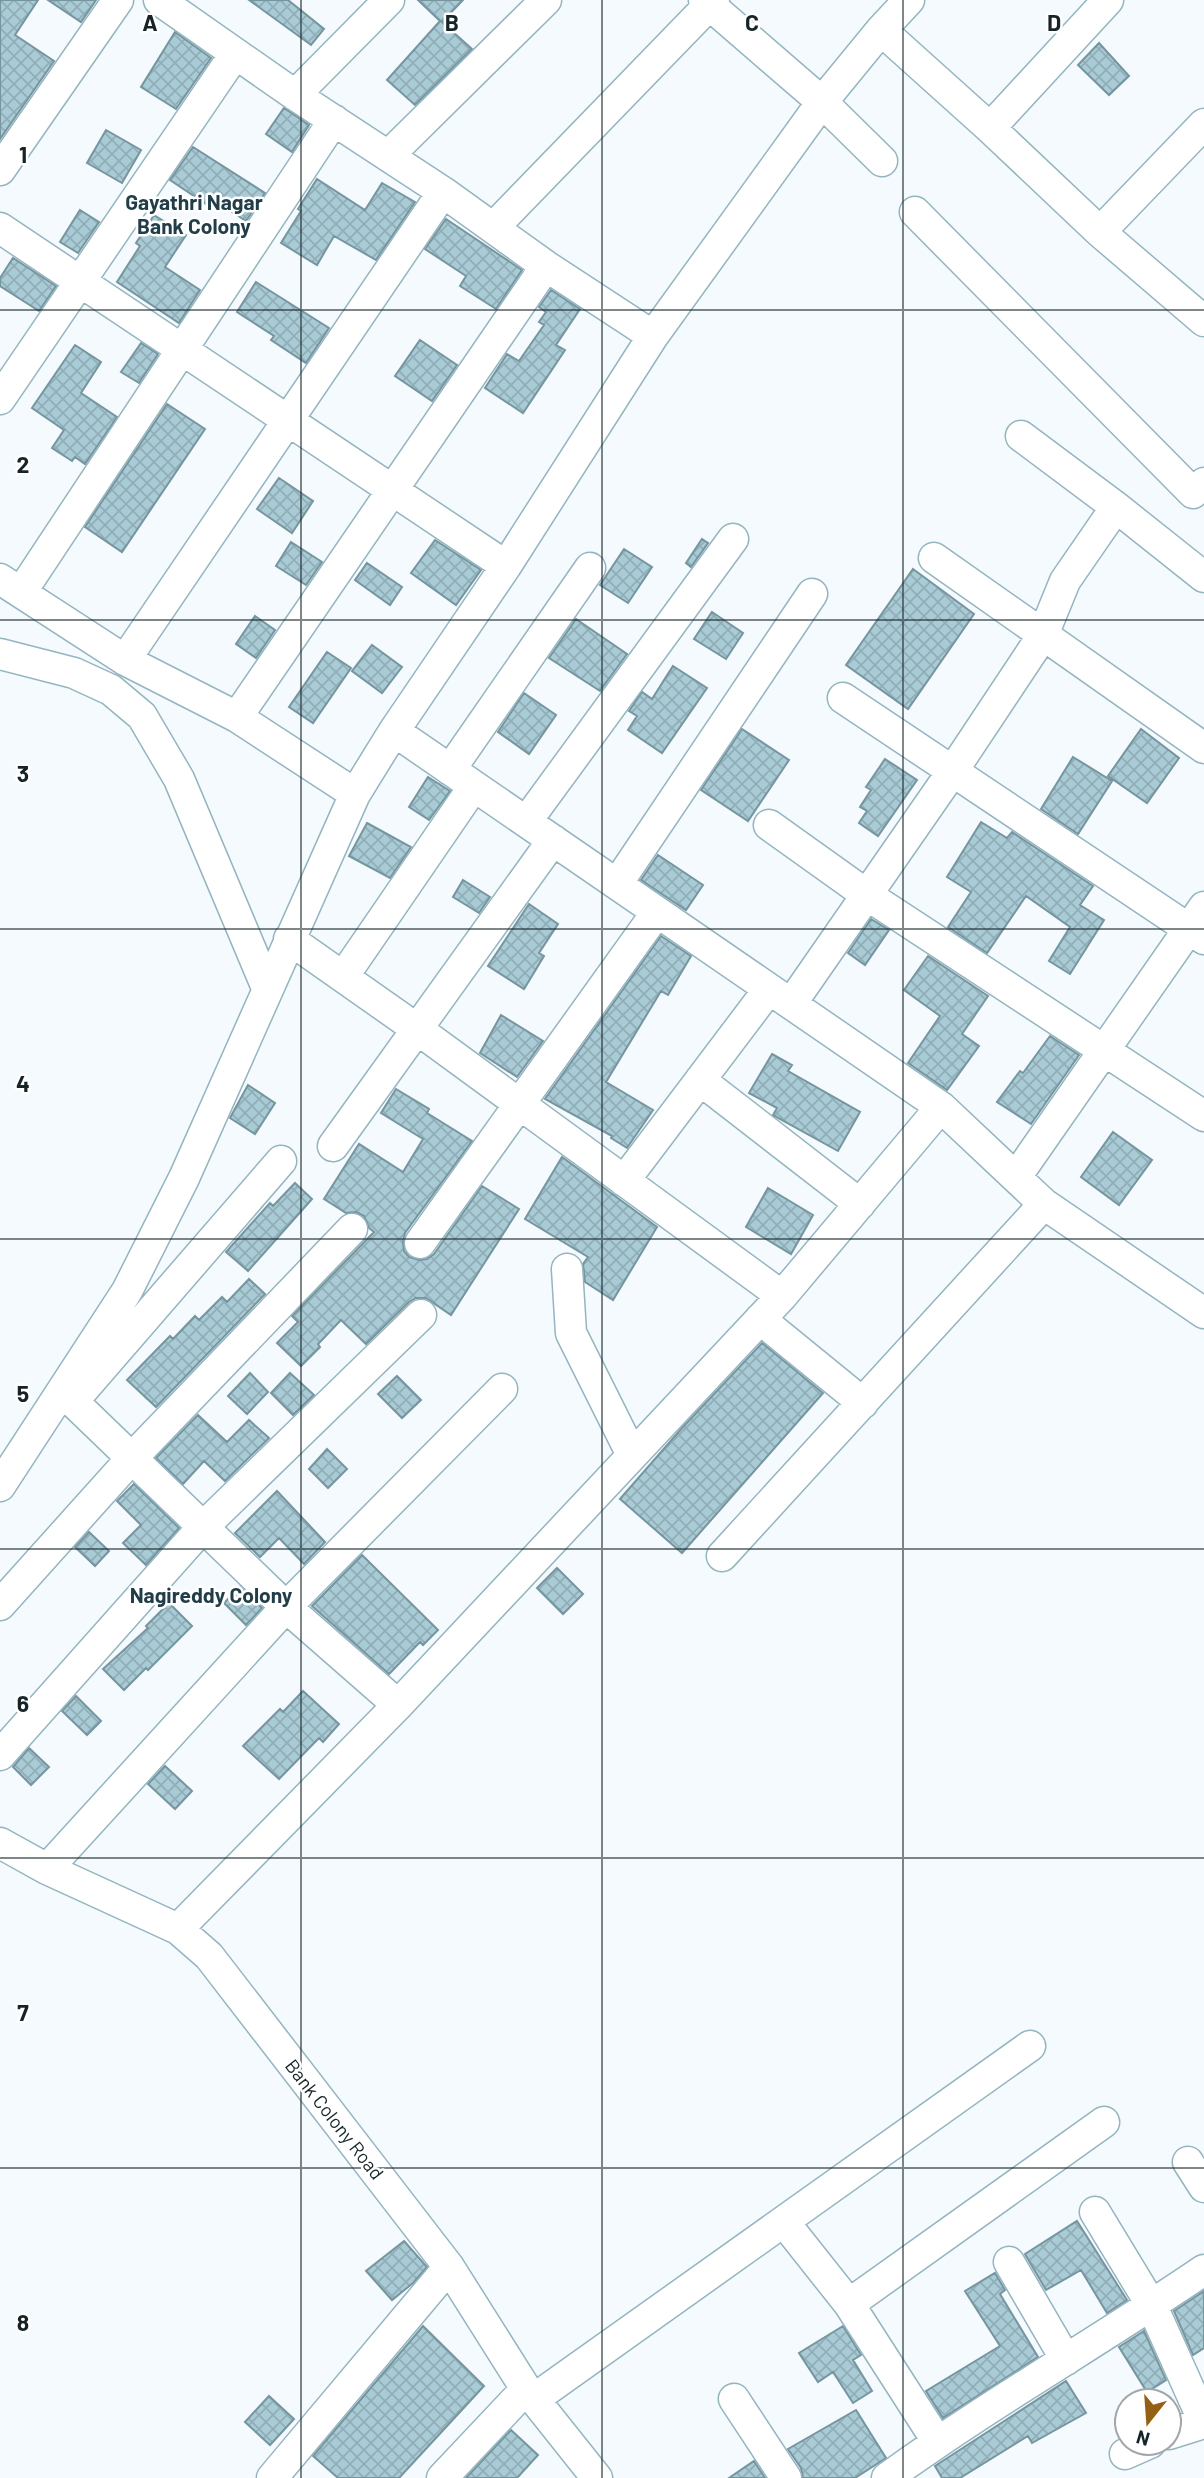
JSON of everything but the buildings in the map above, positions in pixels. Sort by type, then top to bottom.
[{"type":"street","points":[[0,170],[118,0]]},
{"type":"street","points":[[295,95],[389,0]]},
{"type":"street","points":[[388,156],[546,0]]},
{"type":"street","points":[[68,1396],[127,1291],[184,1178],[355,794],[394,731],[506,566],[653,336],[822,102],[909,0]]},
{"type":"street","points":[[990,128],[1108,0]]},
{"type":"street","points":[[494,228],[709,2],[822,102],[883,161]]},
{"type":"street","points":[[178,5],[236,54],[443,192],[546,267],[653,336]]},
{"type":"street","points":[[881,30],[1100,232],[1204,321]]},
{"type":"street","points":[[0,399],[236,54]]},
{"type":"street","points":[[334,120],[181,349],[11,585],[125,660],[237,717],[355,794]]},
{"type":"street","points":[[1100,232],[1204,124]]},
{"type":"street","points":[[125,660],[286,419],[443,192]]},
{"type":"street","points":[[915,212],[1193,493],[1204,483]]},
{"type":"street","points":[[0,228],[506,566]]},
{"type":"street","points":[[237,717],[546,267]]},
{"type":"street","points":[[1021,436],[1204,577]]},
{"type":"street","points":[[624,1181],[701,1080],[780,996],[867,895],[1043,635],[1065,581],[1116,507]]},
{"type":"street","points":[[526,822],[733,539]]},
{"type":"street","points":[[934,558],[1204,748]]},
{"type":"street","points":[[343,976],[590,568]]},
{"type":"street","points":[[617,884],[813,594]]},
{"type":"street","points":[[0,654],[74,673],[111,690],[142,716],[179,779],[267,988]]},
{"type":"street","points":[[843,698],[952,772],[1199,925],[1105,1050],[1016,1177]]},
{"type":"street","points":[[394,731],[941,1107],[1044,1204],[1204,1312]]},
{"type":"street","points":[[769,825],[867,895],[1204,1116]]},
{"type":"street","points":[[333,1146],[553,840]]},
{"type":"street","points":[[419,1243],[657,912]]},
{"type":"street","points":[[289,939],[417,1029],[782,1296]]},
{"type":"street","points":[[701,1080],[860,1204]]},
{"type":"street","points":[[178,1929],[398,1705],[782,1296],[941,1107]]},
{"type":"street","points":[[0,1486],[68,1396],[281,1161]]},
{"type":"street","points":[[722,1556],[1044,1204]]},
{"type":"street","points":[[0,1605],[131,1459],[352,1229]]},
{"type":"street","points":[[567,1269],[570,1334],[632,1455]]},
{"type":"street","points":[[0,1755],[202,1528],[421,1315]]},
{"type":"street","points":[[760,1319],[863,1403]]},
{"type":"street","points":[[47,1869],[286,1607],[502,1389]]},
{"type":"street","points":[[68,1396],[286,1607],[398,1705]]},
{"type":"street","name":"Bank Colony Road","points":[[0,1843],[47,1869],[178,1929],[209,1956],[449,2267],[530,2394],[597,2478]]},
{"type":"street","points":[[442,2478],[530,2394],[784,2221],[1030,2046]]},
{"type":"street","points":[[849,2304],[1104,2122]]},
{"type":"street","points":[[1188,2162],[1204,2188]]},
{"type":"street","points":[[1095,2212],[1152,2305],[1204,2422],[1183,2429]]},
{"type":"street","points":[[784,2221],[849,2304],[937,2441]]},
{"type":"street","points":[[1009,2262],[1066,2360]]},
{"type":"street","points":[[272,2478],[449,2267]]},
{"type":"street","points":[[887,2478],[937,2441],[1204,2270]]},
{"type":"street","points":[[734,2399],[786,2478]]},
{"type":"district","name":"Gayathri Nagar Bank Colony","points":[[194,213]]},
{"type":"district","name":"Nagireddy Colony","points":[[211,1594]]}]
